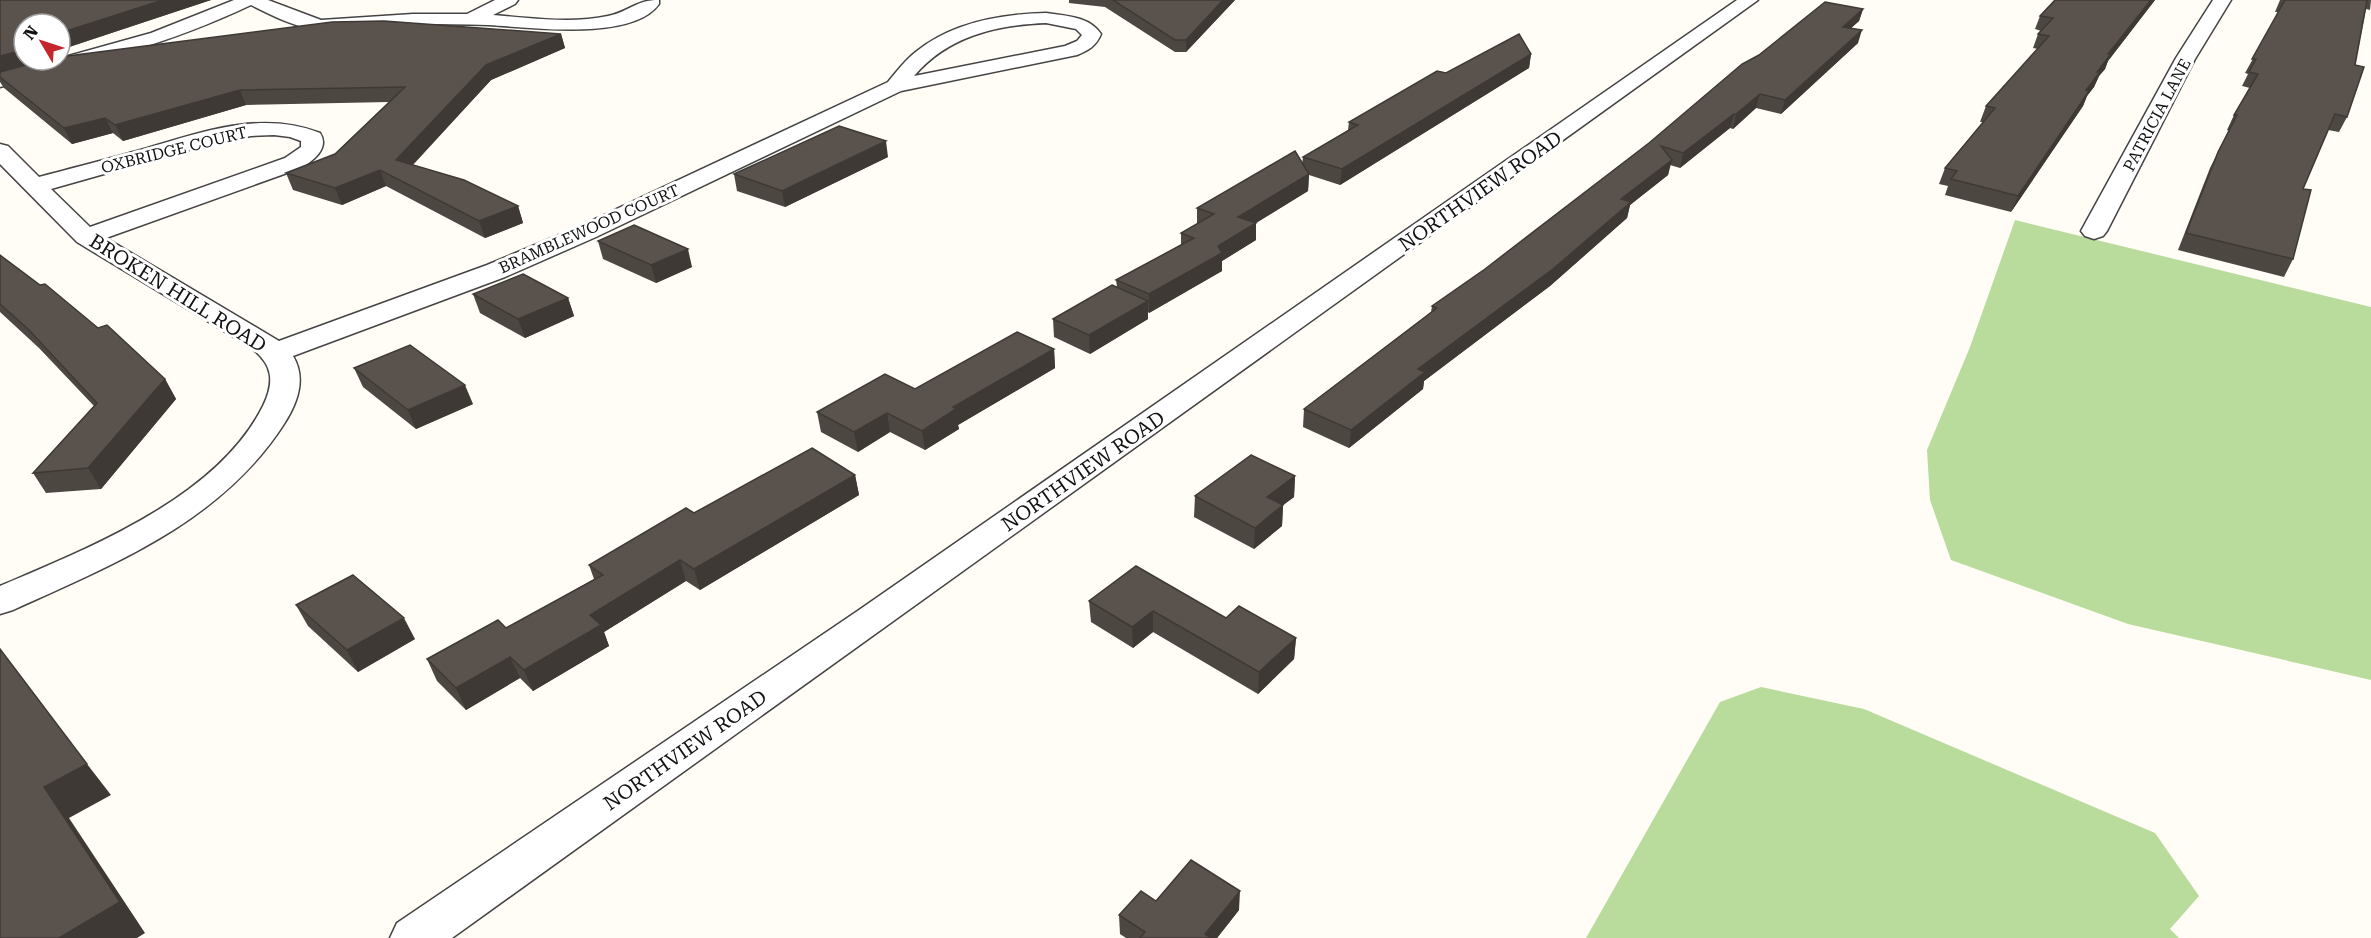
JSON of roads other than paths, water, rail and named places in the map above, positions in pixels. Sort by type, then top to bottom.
[{"type":"street","points":[[0,81],[100,56],[186,28],[248,0]]},
{"type":"street","points":[[254,0],[276,11],[320,25]]},
{"type":"street","points":[[471,18],[509,0]]},
{"type":"street","points":[[272,30],[413,19],[471,18],[594,23],[634,14],[650,4],[650,0]]},
{"type":"street","name":"NORTHVIEW ROAD","points":[[414,938],[872,619],[1749,0]]},
{"type":"street","name":"PATRICIA LANE","points":[[2094,231],[2186,58],[2222,0]]},
{"type":"street","name":"BRAMBLEWOOD COURT","points":[[275,353],[496,271],[587,232],[895,86],[1070,51],[1086,45],[1092,34],[1082,25],[1046,18],[1013,20],[976,28],[934,47],[921,57],[895,86]]},
{"type":"street","points":[[100,56],[209,38]]},
{"type":"street","name":"OXBRIDGE COURT","points":[[34,186],[237,132],[294,130],[312,138],[314,143],[311,150],[293,163],[86,237]]},
{"type":"street","name":"BROKEN HILL ROAD","points":[[0,151],[86,237],[256,338],[275,353],[284,368],[284,387],[276,411],[260,436],[212,486],[168,517],[112,550],[0,601]]}]
